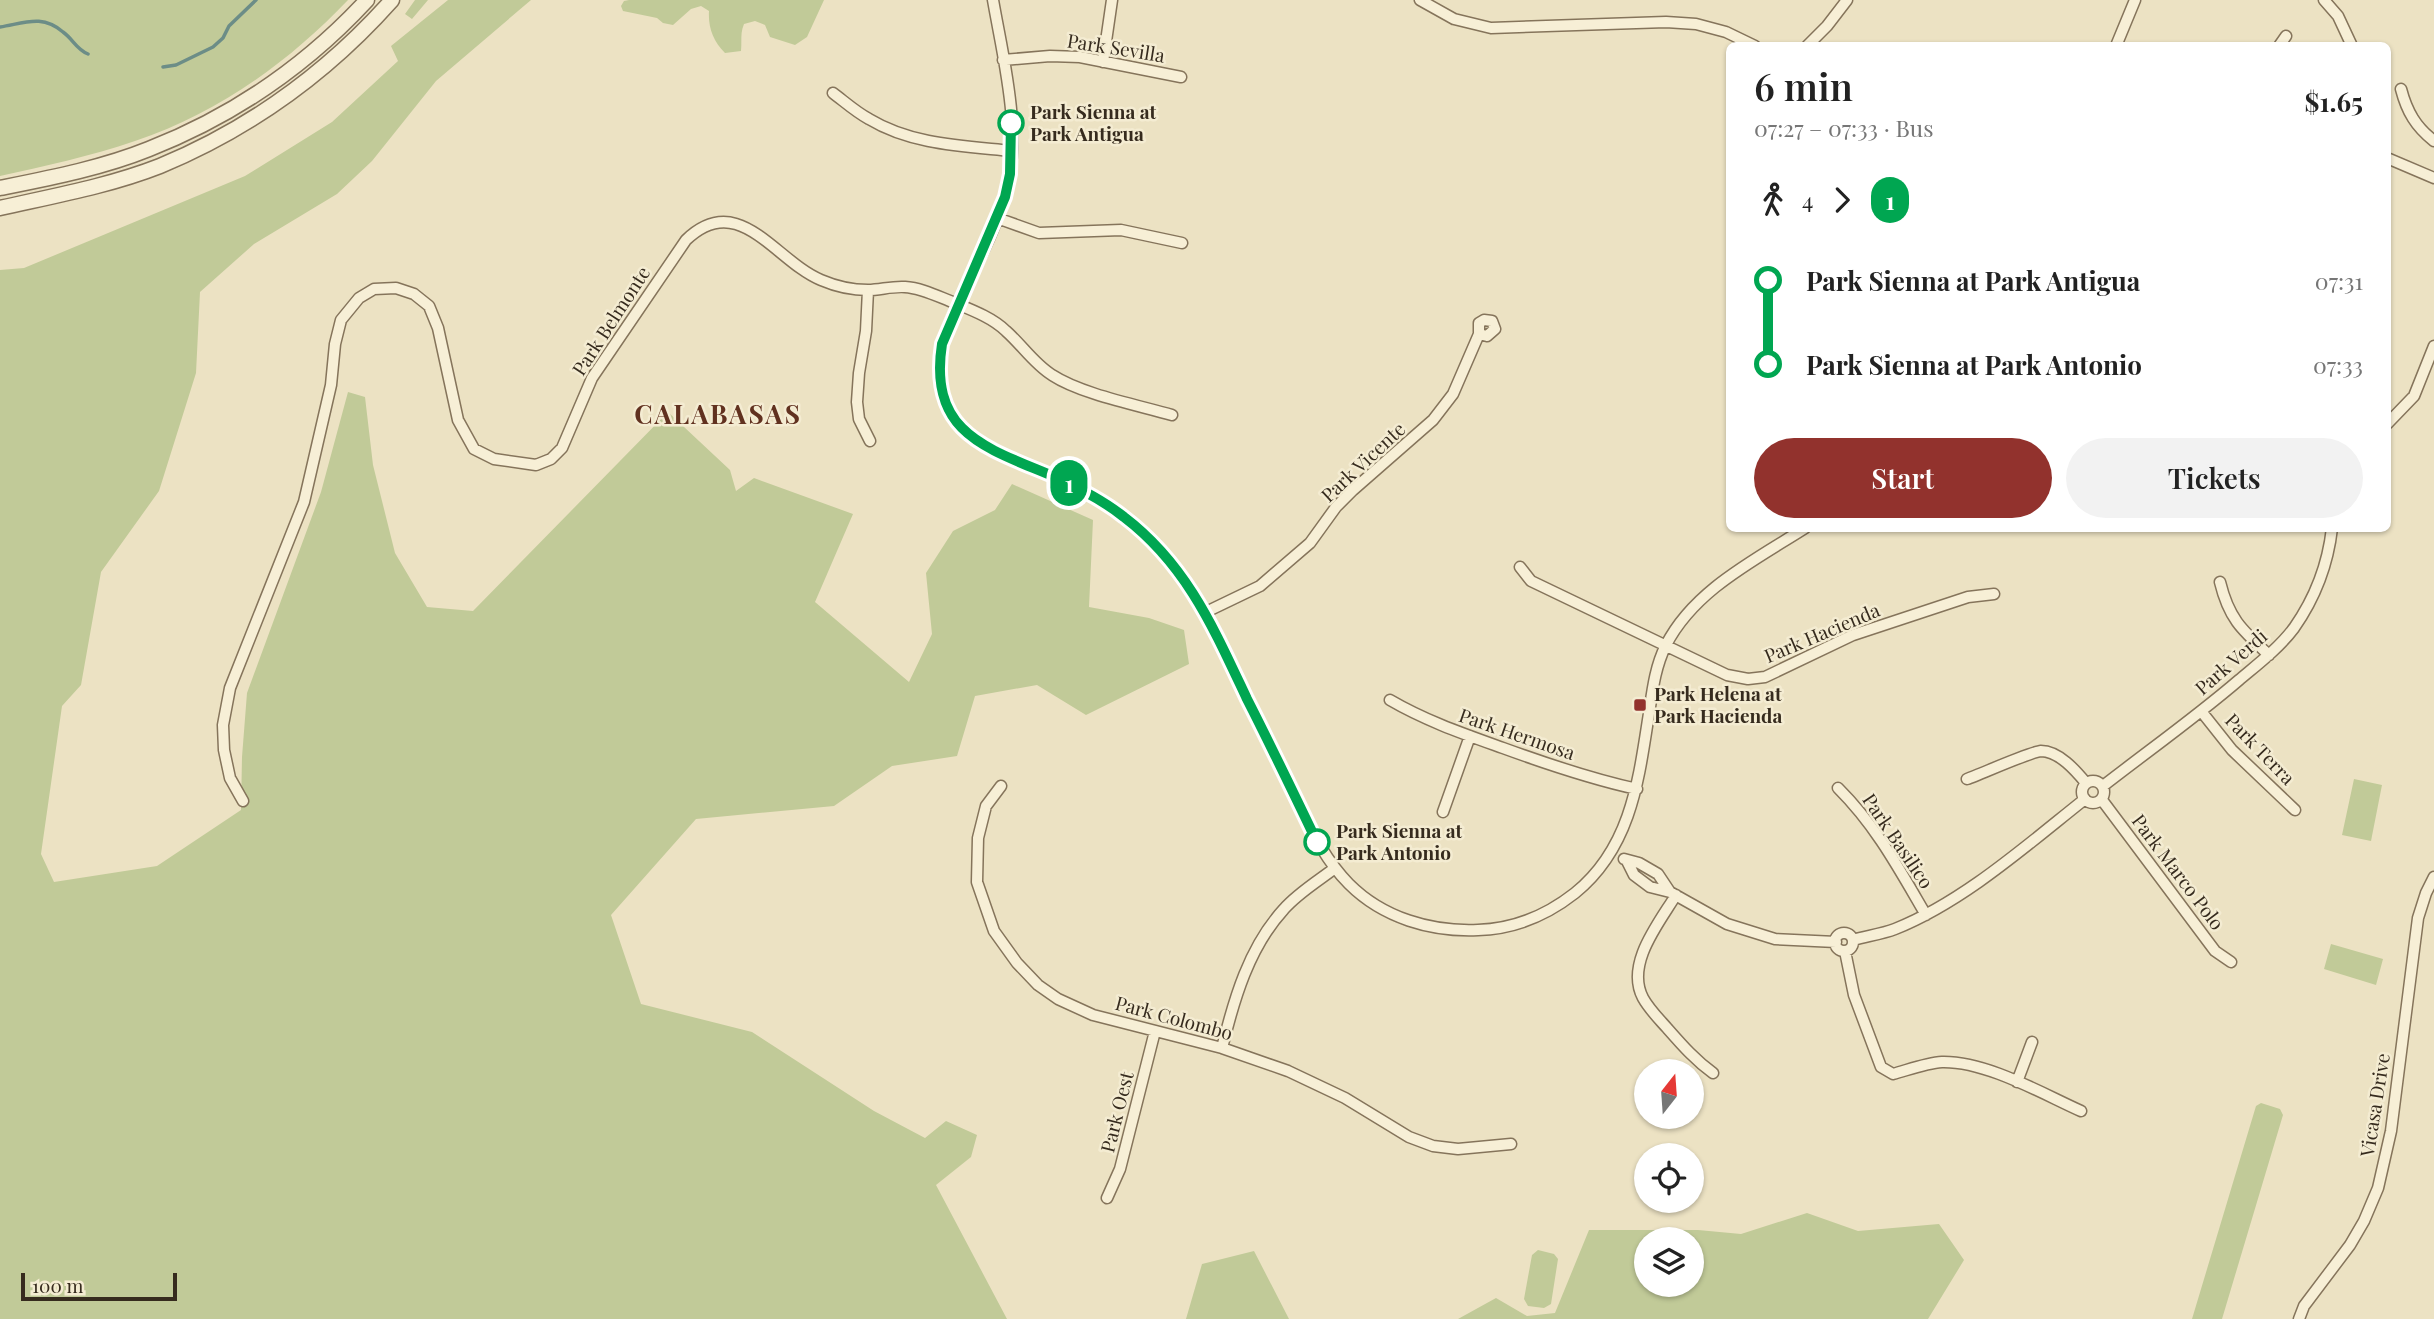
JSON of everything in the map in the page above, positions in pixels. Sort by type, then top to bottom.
[{"type":"street","points":[[0,188],[73,173],[149,150],[221,116],[267,88],[306,58],[342,27],[367,0]]},
{"type":"street","points":[[0,208],[77,191],[158,166],[227,133],[278,102],[319,71],[356,39],[392,0]]},
{"type":"street","points":[[993,0],[1011,115],[1010,174],[997,218],[942,344],[939,366],[947,405],[956,421],[970,436],[991,450],[1078,488],[1124,517],[1153,542],[1181,574],[1206,612],[1317,842],[1350,885],[1372,903],[1394,915],[1427,927],[1462,931],[1504,929],[1534,918],[1562,903],[1589,882],[1613,852],[1632,810],[1656,673],[1666,646],[1686,615],[1707,593],[1799,532]]},
{"type":"street","points":[[1103,62],[1112,0]]},
{"type":"street","points":[[1420,0],[1454,19],[1491,28],[1666,22],[1696,24],[1726,32],[1747,42]]},
{"type":"street","points":[[1811,42],[1828,26],[1847,0]]},
{"type":"street","points":[[2118,42],[2135,0]]},
{"type":"street","points":[[2324,0],[2344,27],[2350,42]]},
{"type":"street","points":[[2282,42],[2286,36]]},
{"type":"street","name":"Park Sevilla","points":[[1003,60],[1050,56],[1080,57],[1181,77]]},
{"type":"street","points":[[2401,89],[2407,110],[2421,131],[2434,141]]},
{"type":"street","points":[[833,93],[870,120],[909,136],[947,145],[1012,150]]},
{"type":"street","points":[[2391,160],[2434,178]]},
{"type":"street","points":[[997,218],[1038,233],[1121,230],[1182,243]]},
{"type":"street","name":"Park Belmonte","points":[[243,801],[230,778],[224,750],[223,725],[230,688],[304,502],[331,385],[335,344],[341,320],[359,298],[374,289],[396,288],[414,294],[429,306],[438,328],[458,420],[474,449],[494,459],[536,465],[551,459],[562,448],[592,378],[665,269],[696,230],[717,222],[739,224],[753,231],[820,280],[841,287],[868,290],[907,287],[958,304],[994,321],[1049,374],[1067,384],[1172,415]]},
{"type":"street","points":[[868,290],[857,402],[859,419],[870,441]]},
{"type":"street","name":"Park Vicente","points":[[1206,612],[1260,586],[1310,543],[1336,507],[1433,420],[1452,394],[1479,334]]},
{"type":"street","points":[[2391,420],[2414,396],[2434,346]]},
{"type":"street","name":"Park Verdi","points":[[2103,786],[2269,655],[2293,628],[2312,596],[2324,571],[2332,532]]},
{"type":"street","name":"Park Hacienda","points":[[1520,568],[1531,581],[1727,675],[1748,679],[1765,677],[1853,635],[1968,597],[1994,594]]},
{"type":"street","points":[[2220,582],[2225,604],[2239,627],[2269,655]]},
{"type":"street","name":"Park Hermosa","points":[[1390,700],[1422,718],[1470,736],[1548,764],[1637,789]]},
{"type":"street","name":"Park Terra","points":[[2201,711],[2232,750],[2295,810]]},
{"type":"street","points":[[1443,812],[1470,736]]},
{"type":"street","points":[[1967,779],[2041,751],[2066,763],[2086,783]]},
{"type":"street","points":[[2097,781],[2103,786],[2105,793],[2102,800],[2095,804],[2085,799],[2082,793],[2086,783],[2097,781]]},
{"type":"street","name":"Park Colombo","points":[[1001,786],[986,806],[978,838],[978,882],[994,931],[1017,963],[1038,985],[1058,999],[1093,1014],[1222,1048],[1288,1071],[1345,1098],[1409,1137],[1433,1146],[1458,1149],[1511,1143]]},
{"type":"street","name":"Park Basilico","points":[[1838,788],[1862,812],[1926,915]]},
{"type":"street","points":[[1853,940],[1892,930],[1926,915],[1969,888],[2085,799]]},
{"type":"street","name":"Park Marco Polo","points":[[2102,800],[2216,951],[2231,962]]},
{"type":"street","points":[[1613,852],[1658,874],[1673,893]]},
{"type":"street","points":[[1627,861],[1634,875],[1650,887],[1673,893],[1727,924],[1775,939],[1836,942]]},
{"type":"street","points":[[1222,1048],[1237,993],[1266,930],[1285,908],[1335,868]]},
{"type":"street","points":[[1644,883],[1652,871]]},
{"type":"street","name":"Vicasa Drive","points":[[2299,1319],[2304,1306],[2364,1222],[2378,1188],[2391,1131],[2418,918],[2434,877]]},
{"type":"street","points":[[1673,893],[1646,944],[1639,964],[1638,985],[1643,998],[1654,1013],[1693,1058],[1713,1073]]},
{"type":"street","points":[[1844,933],[1850,935],[1853,940],[1851,948],[1845,951],[1838,948],[1836,942],[1839,935],[1844,933]]},
{"type":"street","points":[[1845,951],[1854,995],[1881,1067],[1893,1074],[1940,1062],[1968,1064],[2017,1082],[2081,1111]]},
{"type":"street","name":"Park Oest","points":[[1107,1198],[1121,1169],[1155,1031]]},
{"type":"street","points":[[2017,1082],[2032,1042]]},
{"type":"green space","points":[[0,0],[348,0],[276,65],[223,101],[195,116],[165,130],[118,146],[0,176]]},
{"type":"green space","points":[[415,0],[428,0],[412,19],[405,14]]},
{"type":"green space","points":[[448,0],[531,0],[436,81],[372,161],[337,194],[254,244],[200,292],[196,373],[159,491],[101,572],[81,685],[62,706],[41,854],[54,882],[157,866],[241,810],[247,693],[321,492],[348,392],[365,397],[373,465],[395,553],[427,607],[473,611],[668,412],[730,470],[736,491],[754,478],[853,514],[815,602],[909,682],[932,634],[926,573],[953,531],[995,510],[1012,484],[1093,520],[1089,607],[1149,618],[1184,630],[1189,664],[1086,715],[1037,685],[975,696],[957,756],[892,766],[834,806],[696,819],[611,915],[641,1004],[752,1032],[874,1111],[925,1138],[946,1121],[977,1135],[971,1157],[936,1185],[1007,1319],[0,1319],[0,270],[24,268],[245,176],[332,122],[398,61],[391,46]]},
{"type":"green space","points":[[824,0],[807,37],[795,45],[770,37],[765,25],[755,21],[744,24],[741,51],[725,53],[712,33],[709,11],[701,6],[691,9],[673,25],[663,23],[657,18],[623,11],[621,6],[624,1]]},
{"type":"green space","points":[[2354,779],[2382,785],[2371,841],[2342,835]]},
{"type":"green space","points":[[2331,944],[2383,959],[2376,985],[2324,969]]},
{"type":"green space","points":[[2261,1103],[2280,1109],[2283,1115],[2222,1319],[2192,1319],[2256,1106]]},
{"type":"green space","points":[[1807,1213],[1858,1231],[1939,1224],[1964,1260],[1928,1319],[1458,1319],[1496,1298],[1527,1316],[1555,1313],[1589,1230],[1634,1230],[1634,1297],[1704,1297],[1704,1231],[1741,1234]]},
{"type":"green space","points":[[1538,1250],[1554,1254],[1558,1259],[1551,1304],[1544,1308],[1528,1306],[1524,1299],[1532,1255]]},
{"type":"green space","points":[[1254,1251],[1289,1319],[1186,1319],[1202,1264]]},
{"type":"waterway","points":[[163,67],[176,65],[213,47],[223,38],[229,26],[256,0]]},
{"type":"waterway","points":[[0,27],[33,21],[48,23],[88,54]]},
{"type":"bus line","name":"1","points":[[1011,123],[1012,150],[1005,197],[942,344],[939,366],[947,405],[956,421],[970,436],[991,450],[1078,488],[1124,517],[1153,542],[1181,574],[1206,612],[1317,842]]},
{"type":"place","name":"Park Sienna at Park Antigua","points":[[1011,123]]},
{"type":"place","name":"Park Helena at Park Hacienda","points":[[1640,705]]},
{"type":"place","name":"Park Sienna at Park Antonio","points":[[1317,842]]},
{"type":"district","name":"CALABASAS","points":[[718,415]]}]
